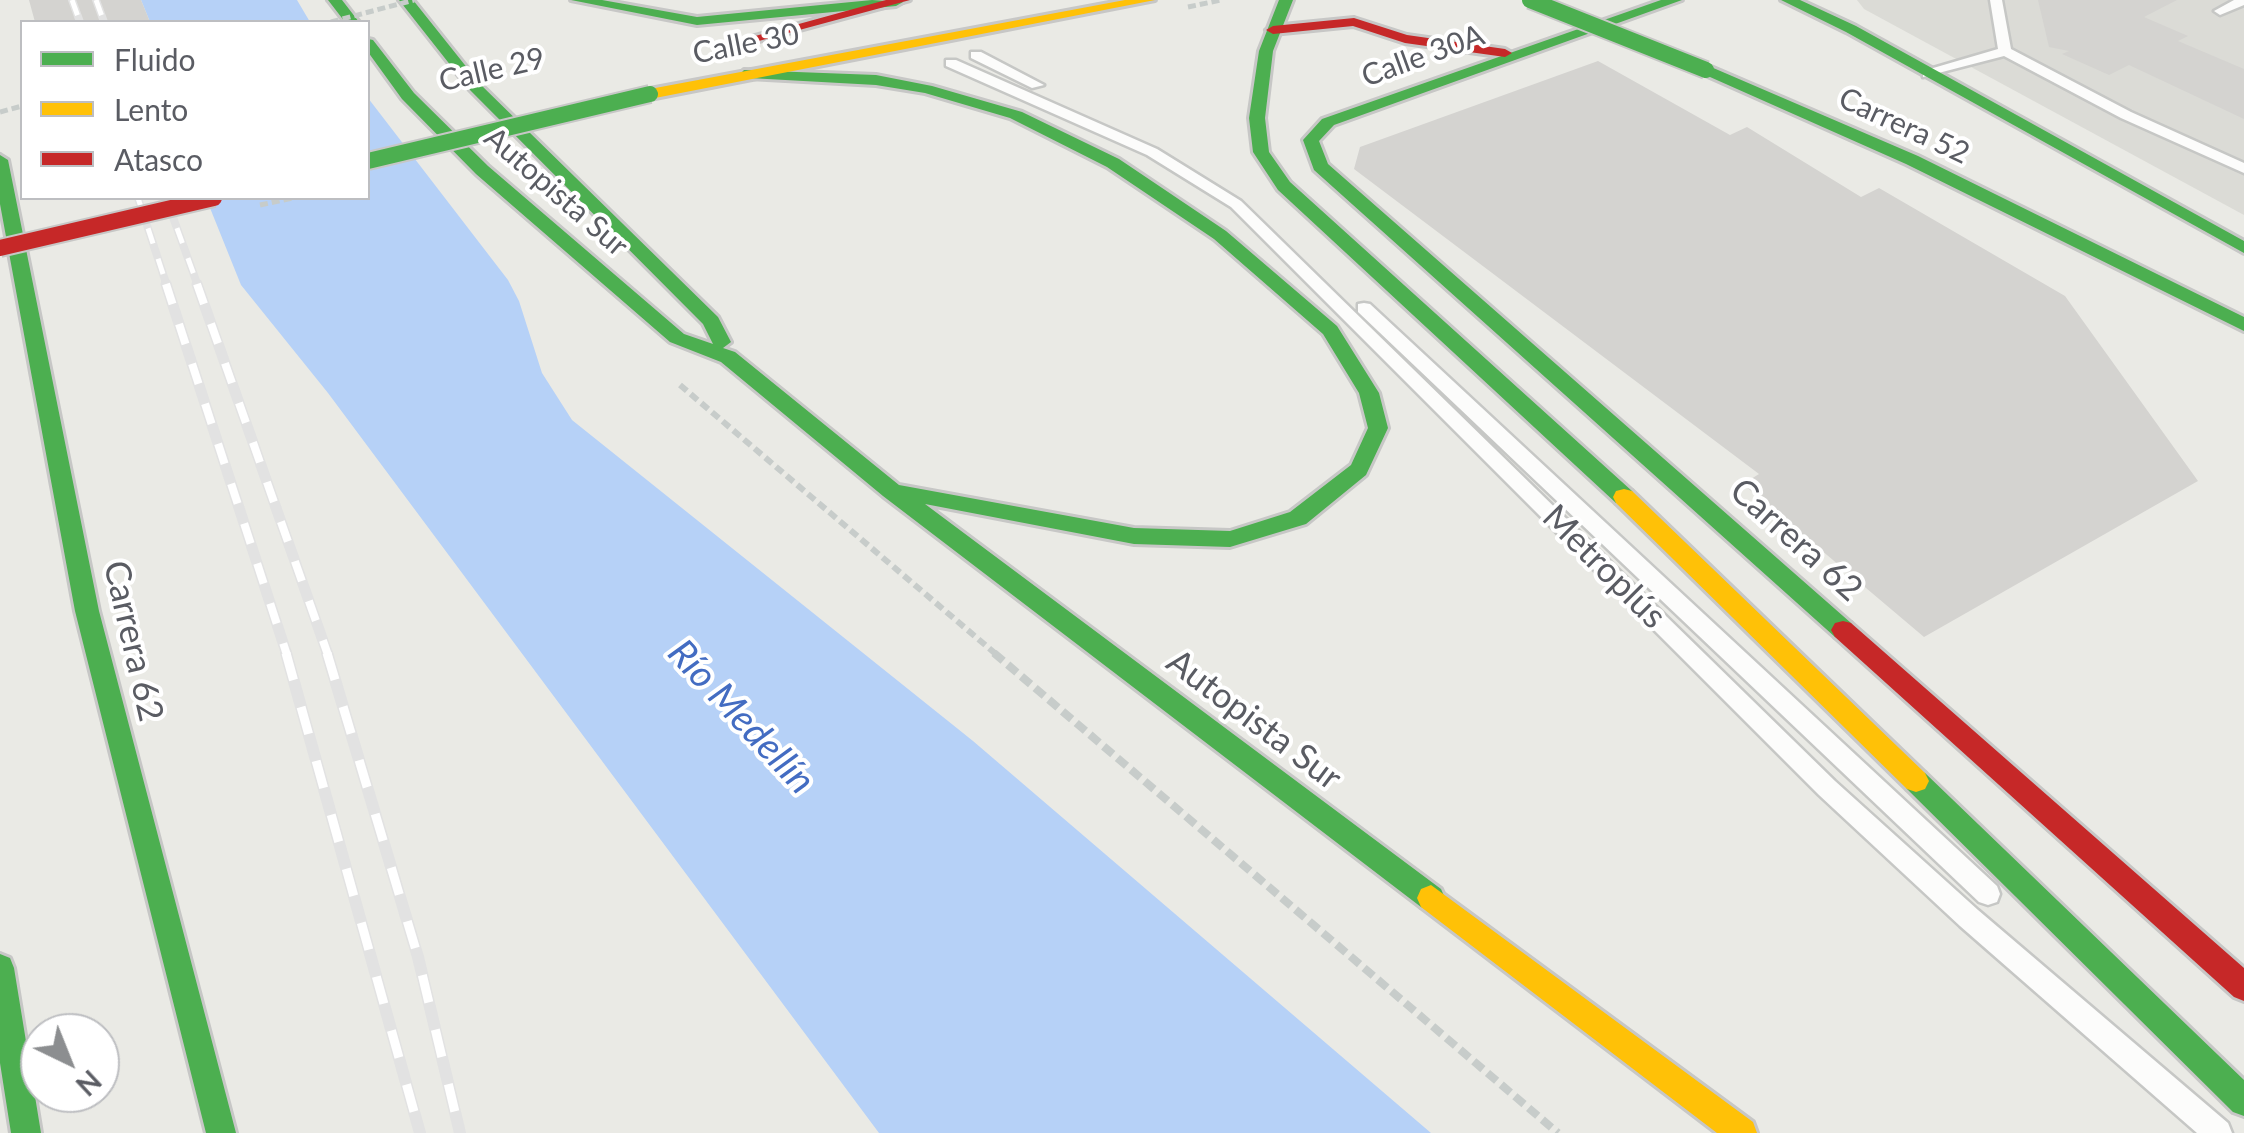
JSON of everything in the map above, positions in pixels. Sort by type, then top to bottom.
[{"type":"main road","points":[[335,0],[350,20]]},
{"type":"main road","name":"Autopista Sur","points":[[410,0],[475,86],[540,155],[711,320],[728,356]]},
{"type":"main road","points":[[578,0],[697,21],[900,1]]},
{"type":"main road","name":"Calle 30","points":[[650,94],[749,72],[1148,0]]},
{"type":"main road","points":[[1286,0],[1273,30],[1257,118],[1261,152],[1284,186],[1588,462],[2244,1102]]},
{"type":"main road","name":"Carrera 52","points":[[1530,0],[1706,70],[1912,160],[2244,325]]},
{"type":"main road","points":[[1601,0],[1668,27]]},
{"type":"main road","name":"Calle 30A","points":[[1311,140],[1328,122],[1675,0]]},
{"type":"main road","points":[[1788,0],[1851,29],[2244,248]]},
{"type":"main road","points":[[1817,0],[1851,29]]},
{"type":"main road","name":"Calle 30","points":[[726,45],[900,1]]},
{"type":"main road","points":[[1273,30],[1354,22],[1405,39],[1520,54]]},
{"type":"main road","points":[[1405,39],[1418,56],[1415,90]]},
{"type":"main road","name":"Autopista Sur","points":[[370,46],[408,96],[482,170],[676,338],[728,356],[892,490],[1742,1133]]},
{"type":"main road","points":[[749,72],[876,80],[926,89],[1016,115],[1112,163],[1220,236],[1330,330],[1370,393],[1378,428],[1359,470],[1298,518],[1230,538],[1134,536],[892,490]]},
{"type":"main road","name":"Calle 29","points":[[370,161],[650,94]]},
{"type":"main road","name":"Calle 29","points":[[405,121],[518,95]]},
{"type":"main road","name":"Carrera 62","points":[[1311,140],[1320,166],[1343,191],[1632,440],[2244,988]]},
{"type":"main road","name":"Carrera 62","points":[[0,160],[87,610],[221,1133]]},
{"type":"main road","points":[[0,248],[205,200]]},
{"type":"main road","points":[[0,215],[37,206]]},
{"type":"main road","points":[[0,968],[26,1133]]},
{"type":"lane","points":[[1996,0],[2005,51]]},
{"type":"lane","points":[[2220,11],[2244,0]]},
{"type":"lane","points":[[1928,74],[2005,51],[2126,115],[2244,169]]},
{"type":"lane","name":"Metroplús","points":[[976,55],[1155,141],[1254,203],[2014,918]]},
{"type":"lane","name":"Metroplús","points":[[951,63],[1152,152],[1236,204],[1828,788],[1968,918],[2218,1133]]},
{"type":"lane","points":[[2087,985],[2244,1102]]},
{"type":"path","points":[[338,20],[410,0]]},
{"type":"path","points":[[673,378],[1558,1133]]},
{"type":"shaded area","points":[[1857,0],[2244,0],[2244,215],[1864,9]]},
{"type":"water","points":[[141,0],[297,0],[309,20],[149,20]]},
{"type":"water","name":"Río Medellín","points":[[370,101],[508,280],[519,301],[542,373],[572,420],[973,741],[1431,1133],[879,1133],[328,393],[241,285],[207,200],[370,200]]},
{"type":"building","points":[[29,0],[141,0],[149,20],[34,20]]},
{"type":"building","points":[[2038,0],[2177,0],[2144,17],[2188,36],[2178,41],[2244,69],[2244,119],[2129,65],[2109,75],[2062,54],[2069,51],[2049,47]]},
{"type":"building","points":[[1598,61],[1730,135],[1747,127],[1861,197],[1879,188],[2065,296],[2198,481],[1924,637],[1743,484],[1759,474],[1354,169],[1360,147]]},
{"type":"railway","points":[[72,0],[79,20]]},
{"type":"railway","points":[[96,0],[103,20]]},
{"type":"railway","points":[[139,200],[167,286]]},
{"type":"railway","points":[[167,200],[198,286]]},
{"type":"railway","points":[[166,284],[287,655]]},
{"type":"railway","points":[[197,284],[328,655]]},
{"type":"railway","points":[[286,653],[420,1133]]},
{"type":"railway","points":[[327,653],[418,957],[460,1133]]},
{"type":"traffic: fast","points":[[335,0],[350,20]]},
{"type":"traffic: fast","points":[[406,0],[475,87],[711,321],[721,342]]},
{"type":"traffic: fast","points":[[578,0],[697,21],[896,2]]},
{"type":"traffic: fast","points":[[1286,0],[1266,51],[1257,118],[1261,152],[1284,186],[1624,497]]},
{"type":"traffic: fast","points":[[1530,0],[1706,70]]},
{"type":"traffic: fast","points":[[1675,0],[1328,122],[1311,140],[1320,166],[1843,630]]},
{"type":"traffic: fast","points":[[1788,0],[1851,29],[2244,248]]},
{"type":"traffic: fast","points":[[370,46],[408,96],[482,170],[677,338],[728,357],[891,490],[1431,898]]},
{"type":"traffic: fast","points":[[1706,70],[1912,160],[2244,325]]},
{"type":"traffic: fast","points":[[749,73],[876,80],[927,89],[1016,115],[1113,163],[1220,235],[1330,330],[1369,393],[1378,428],[1359,470],[1298,518],[1230,539],[1134,536],[902,492]]},
{"type":"traffic: fast","points":[[370,161],[650,94]]},
{"type":"traffic: fast","points":[[0,160],[87,611],[221,1133]]},
{"type":"traffic: fast","points":[[1916,781],[2244,1101]]},
{"type":"traffic: fast","points":[[0,968],[26,1133]]},
{"type":"traffic: slow","points":[[650,94],[1148,0]]},
{"type":"traffic: slow","points":[[1624,497],[1916,781]]},
{"type":"traffic: slow","points":[[1431,898],[1742,1133]]},
{"type":"traffic: jam","points":[[755,38],[903,0]]},
{"type":"traffic: jam","points":[[1273,30],[1354,22],[1405,39],[1505,53]]},
{"type":"traffic: jam","points":[[0,248],[205,200]]},
{"type":"traffic: jam","points":[[1843,630],[2244,987]]}]
